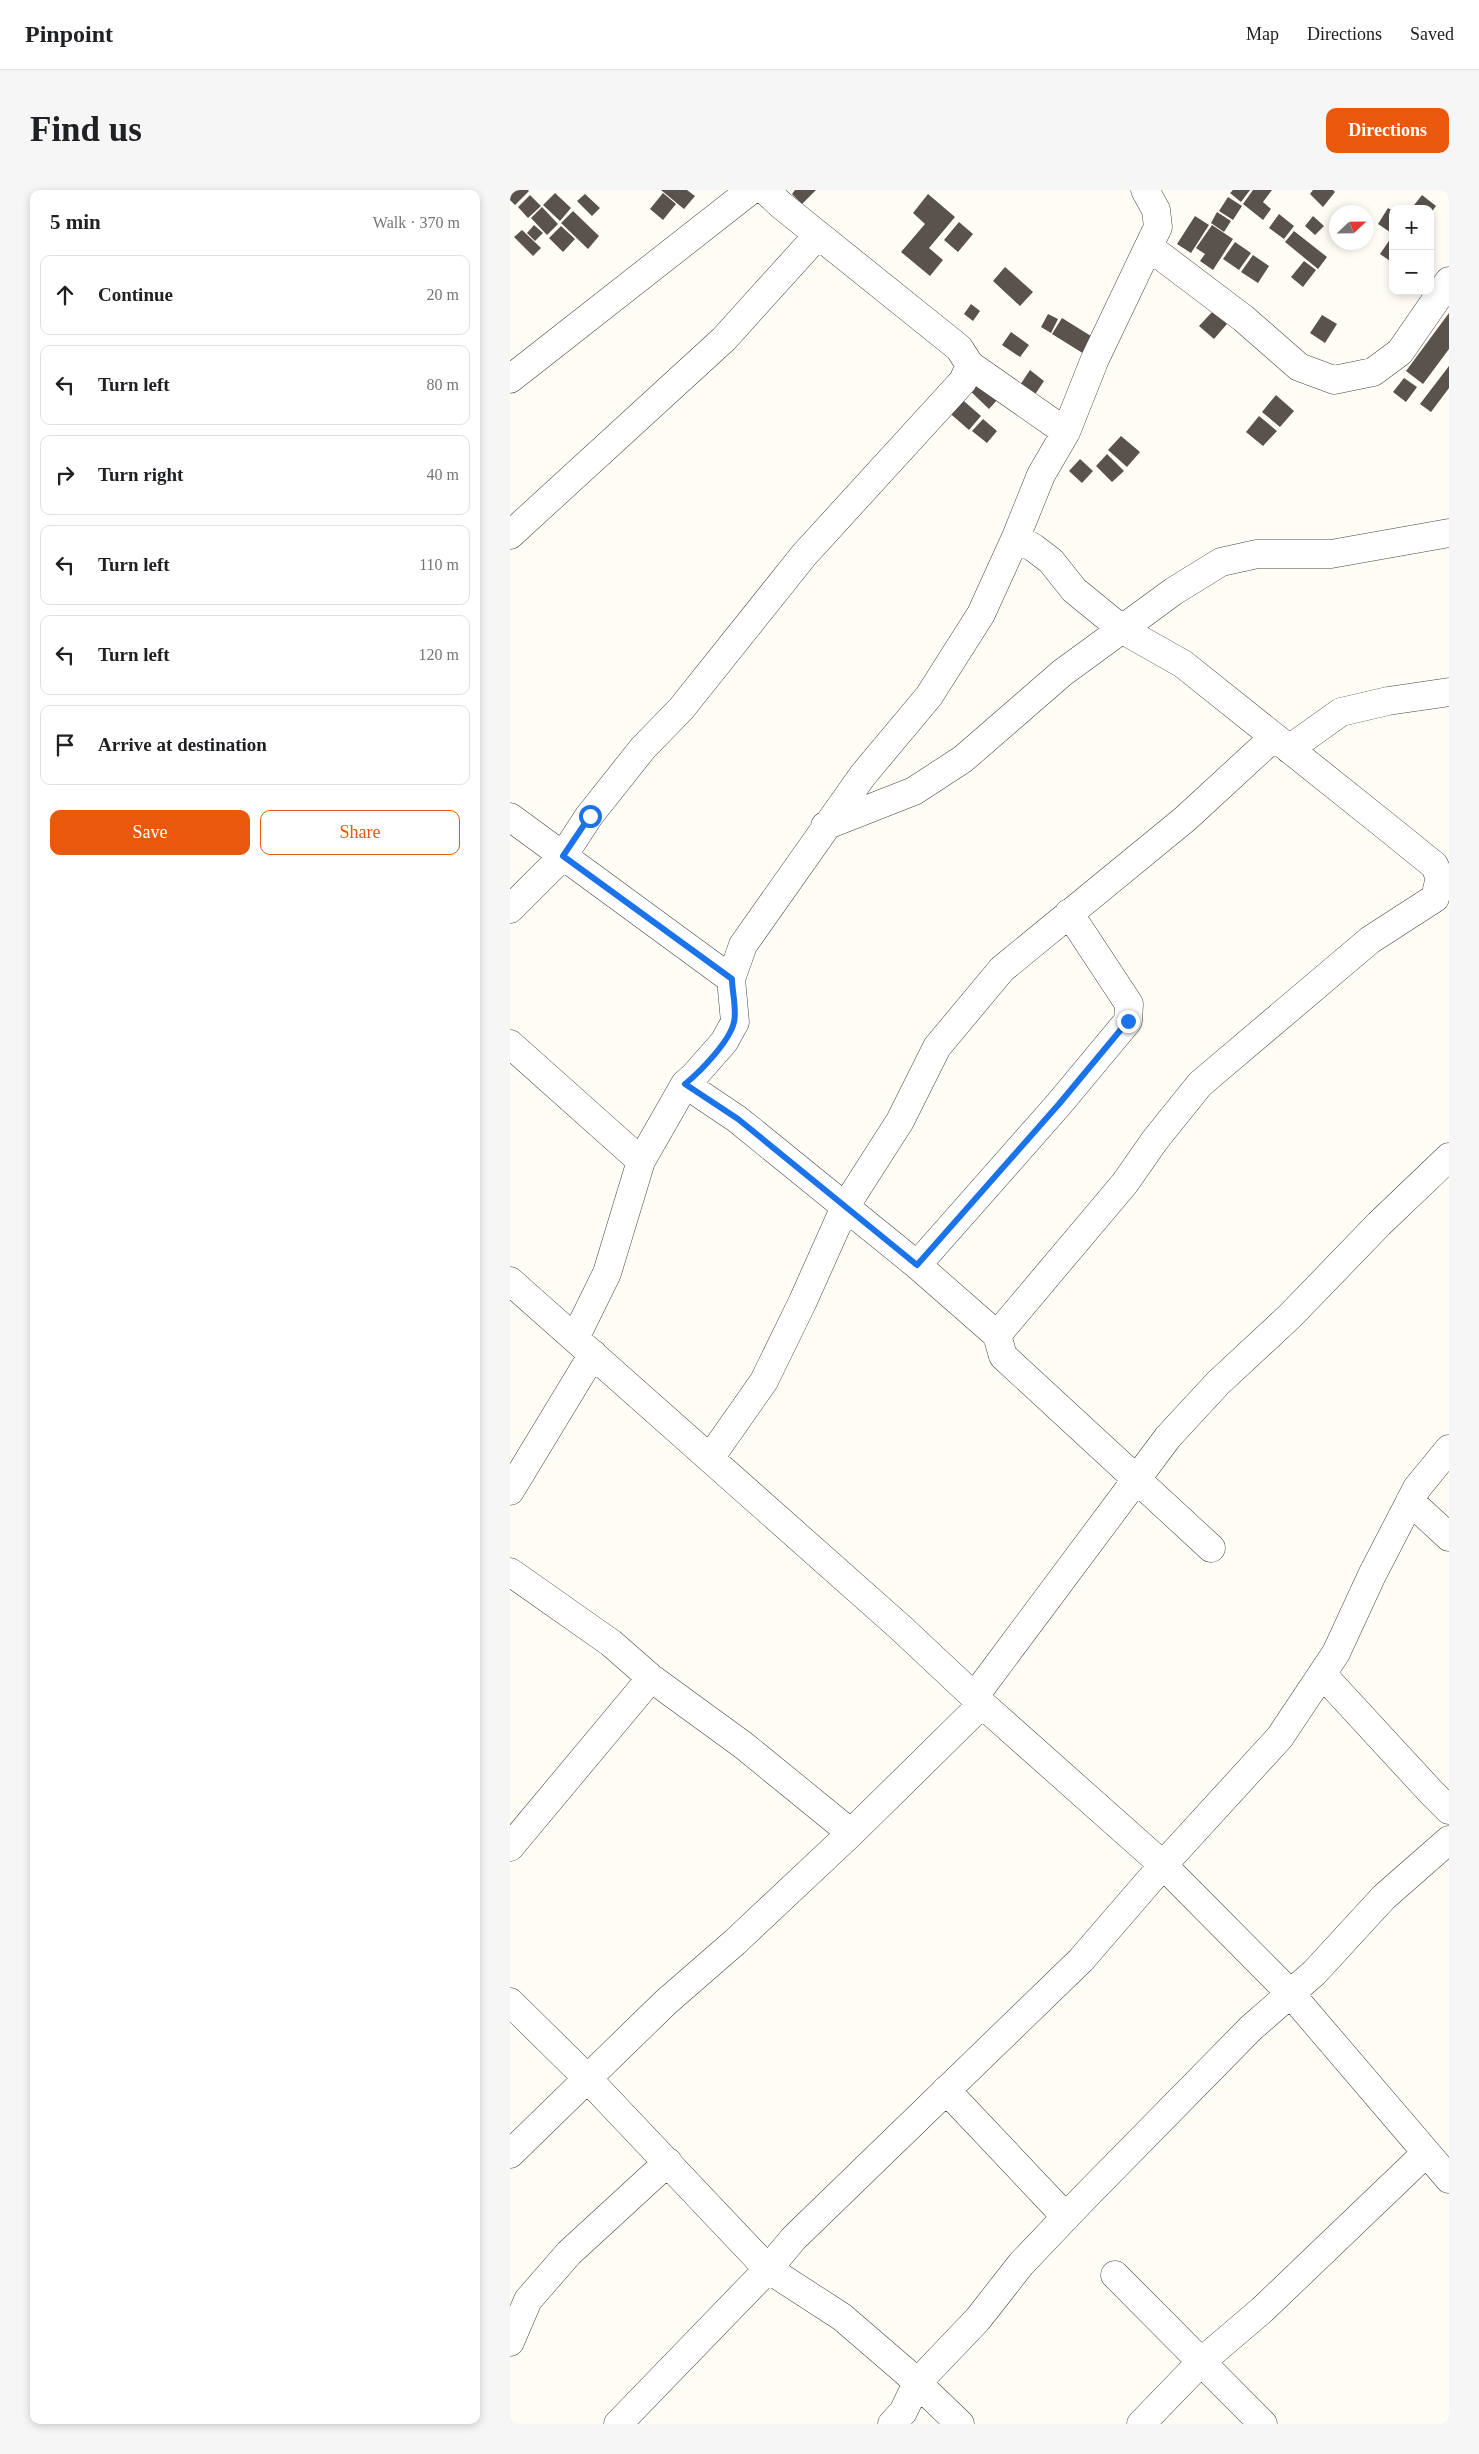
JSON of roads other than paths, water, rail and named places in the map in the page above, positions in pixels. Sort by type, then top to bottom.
[{"type":"street","points":[[510,379],[752,190]]},
{"type":"street","points":[[765,190],[959,348],[970,365],[1066,432]]},
{"type":"street","points":[[510,1491],[584,1346],[641,1161],[685,1084],[724,1042],[734,1022],[732,979],[744,945],[825,826],[863,775],[929,696],[981,614],[1016,537],[1041,475],[1066,432],[1095,359],[1158,227],[1156,210],[1145,190]]},
{"type":"street","points":[[510,535],[724,339],[818,235]]},
{"type":"street","points":[[1149,247],[1243,318],[1299,367],[1334,380],[1373,372],[1400,352],[1449,281]]},
{"type":"street","points":[[510,909],[563,856],[590,816],[643,748],[682,709],[804,555],[963,381],[970,365]]},
{"type":"street","points":[[825,826],[914,791],[955,765],[1062,673],[1123,630],[1174,590],[1221,562],[1256,554],[1331,554],[1449,532]]},
{"type":"street","points":[[997,1335],[1125,1183],[1155,1140],[1200,1084],[1370,940],[1435,898],[1445,878],[1434,865],[1183,664],[1123,630],[1074,590],[1051,561],[1016,537]]},
{"type":"street","points":[[710,1458],[764,1381],[803,1301],[845,1207],[900,1121],[937,1047],[1002,968],[1281,743],[1341,712],[1388,701],[1449,692]]},
{"type":"street","points":[[510,817],[732,979]]},
{"type":"street","points":[[917,1265],[1059,1104],[1128,1021],[1129,1004],[1069,913]]},
{"type":"street","points":[[510,1044],[641,1161]]},
{"type":"street","points":[[685,1084],[738,1119],[917,1265],[997,1335],[1003,1356],[1212,1548]]},
{"type":"street","points":[[510,2154],[666,2002],[735,1942],[851,1833],[978,1700],[1136,1478],[1168,1437],[1218,1383],[1290,1316],[1379,1224],[1449,1157]]},
{"type":"street","points":[[510,1281],[900,1628],[1163,1866],[1290,1994],[1449,2179]]},
{"type":"street","points":[[618,2424],[768,2268],[794,2238],[1081,1960],[1280,1737],[1323,1675],[1336,1652],[1418,1488],[1449,1449]]},
{"type":"street","points":[[1410,1502],[1449,1537]]},
{"type":"street","points":[[510,1572],[611,1643],[651,1678],[743,1745],[851,1833]]},
{"type":"street","points":[[1323,1675],[1449,1810]]},
{"type":"street","points":[[510,1847],[651,1678]]},
{"type":"street","points":[[892,2424],[903,2412],[918,2384],[978,2319],[1021,2264],[1251,2028],[1314,1973],[1384,1897],[1449,1840]]},
{"type":"street","points":[[510,2002],[587,2078],[768,2268],[842,2317],[960,2424]]},
{"type":"street","points":[[946,2090],[1066,2217]]},
{"type":"street","points":[[1141,2424],[1201,2362],[1262,2310],[1426,2153]]},
{"type":"street","points":[[510,2342],[528,2300],[569,2253],[668,2162]]},
{"type":"street","points":[[1115,2275],[1263,2424]]}]
